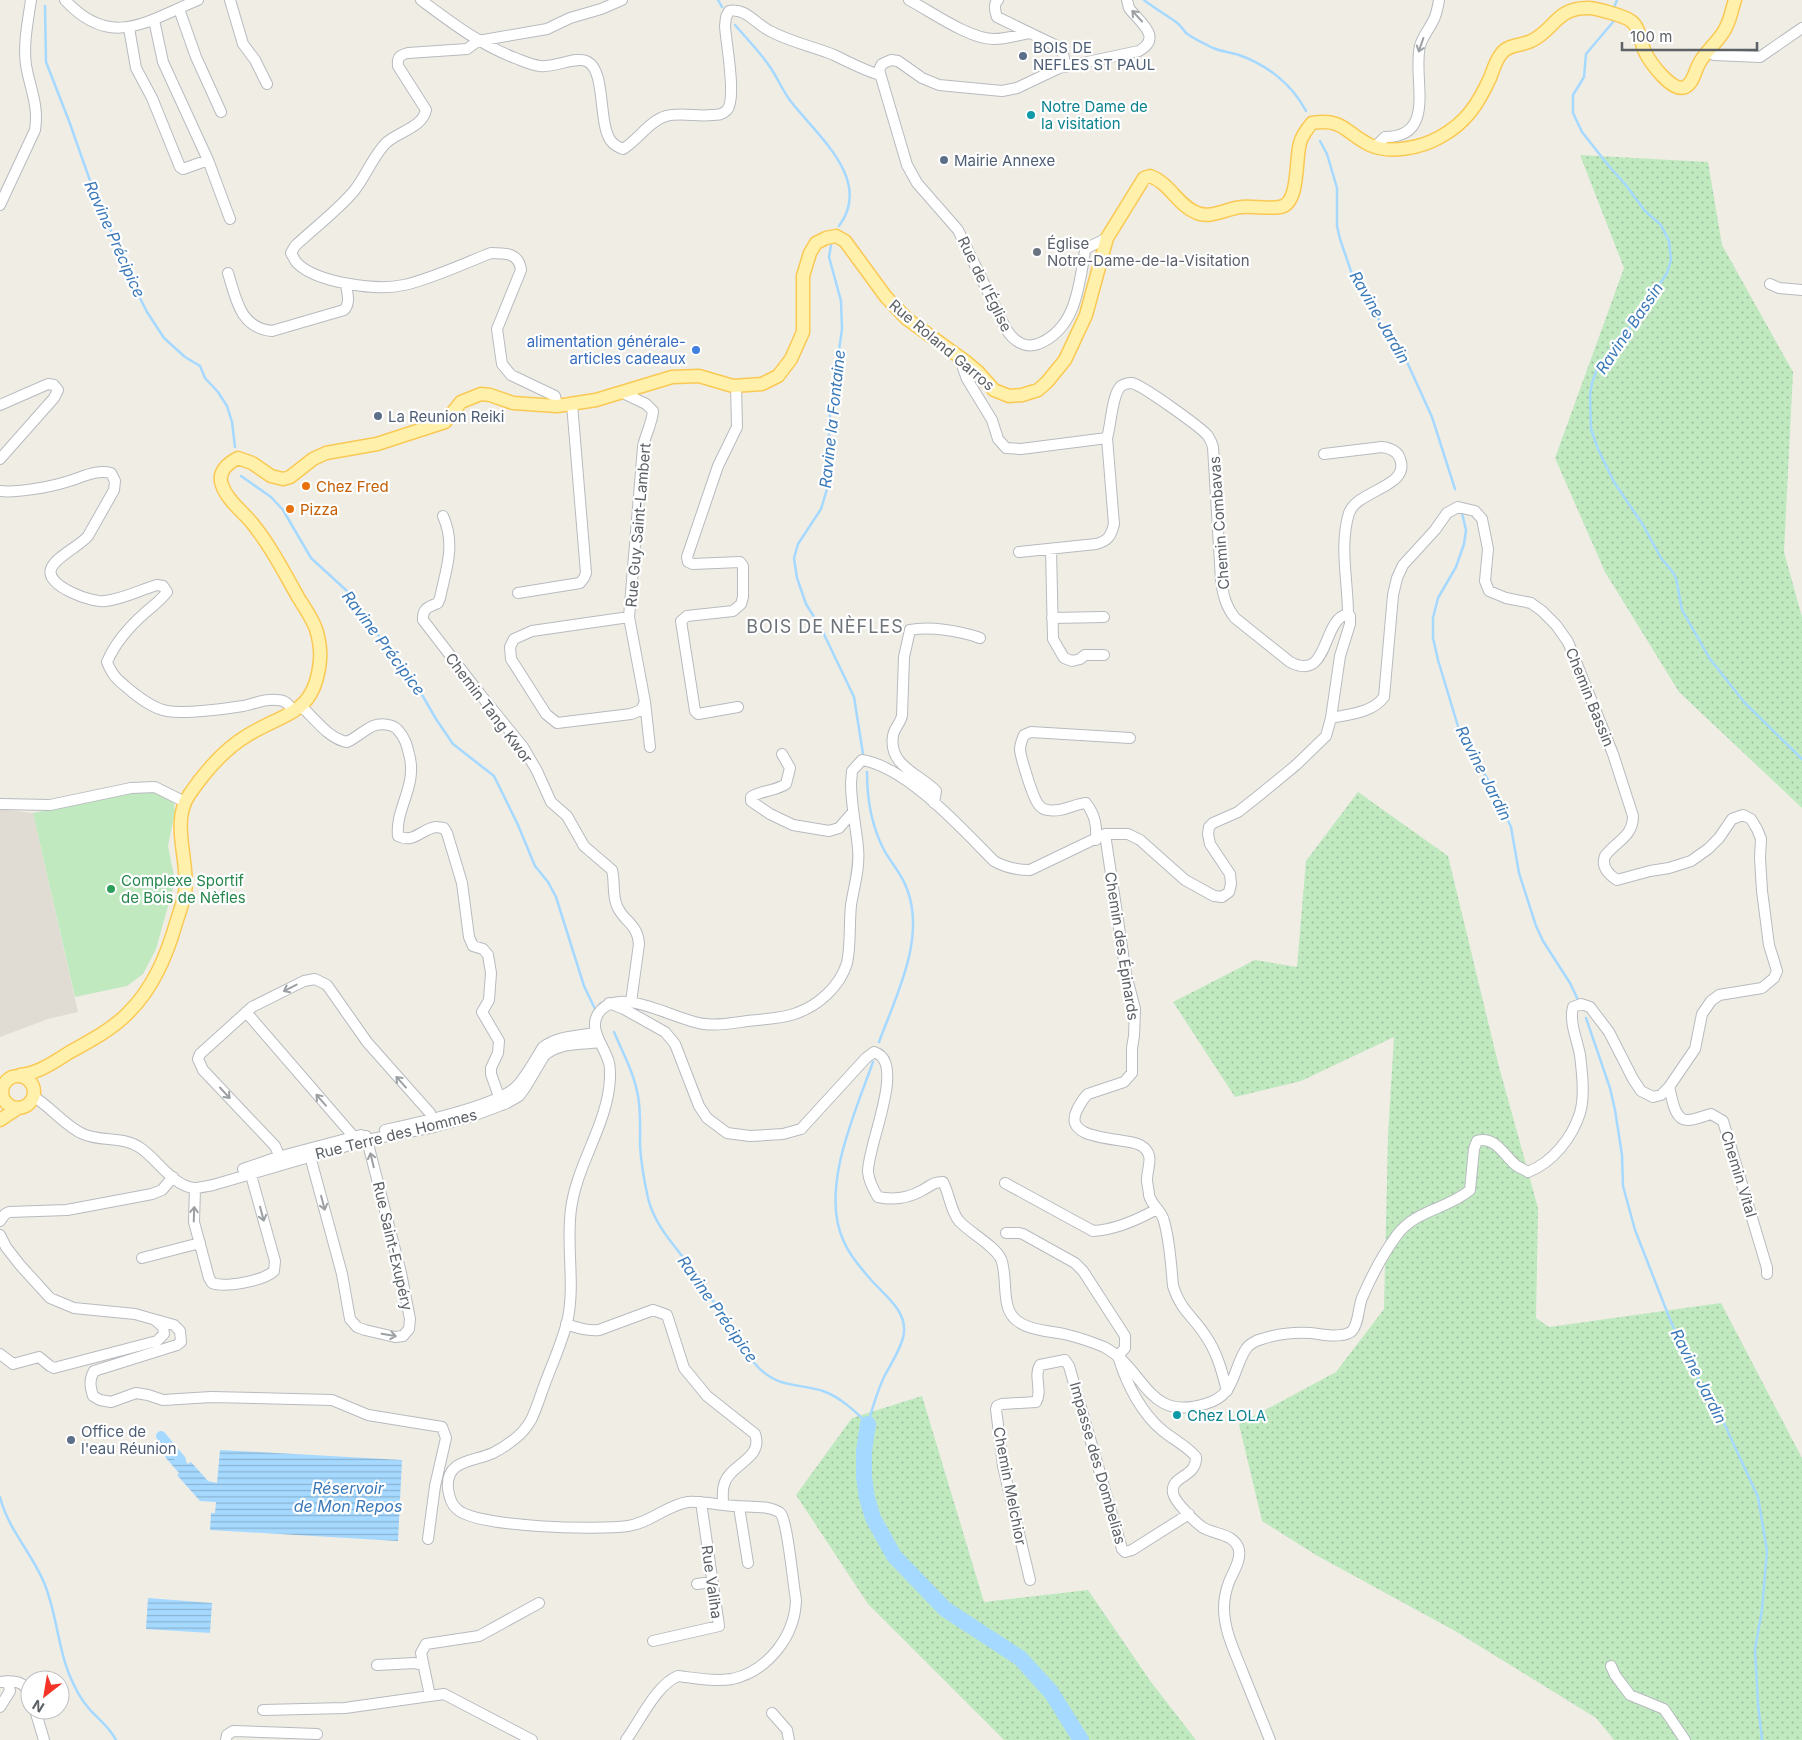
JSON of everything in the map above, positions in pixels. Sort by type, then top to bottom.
[{"type":"main road","points":[[1376,146],[1387,149],[1407,147],[1439,137],[1464,120],[1474,110],[1500,55],[1508,47],[1523,45],[1534,40],[1562,14],[1576,4],[1630,20],[1636,26],[1649,60],[1671,85],[1677,88],[1685,87],[1691,82],[1700,62],[1727,27],[1735,0]]},
{"type":"main road","name":"Rue Roland Garros","points":[[298,709],[313,690],[320,662],[320,648],[315,628],[281,566],[253,524],[232,502],[221,484],[222,469],[230,462],[238,458],[252,463],[271,476],[283,479],[290,477],[313,459],[326,453],[377,444],[445,422],[466,398],[481,394],[490,394],[513,403],[557,406],[596,400],[672,377],[699,376],[736,386],[762,384],[778,376],[791,359],[803,332],[803,276],[810,253],[816,243],[836,236],[846,241],[886,297],[907,319],[965,361],[994,390],[1009,396],[1022,395],[1038,390],[1065,360],[1080,332],[1086,315],[1107,238],[1144,178],[1150,176],[1158,178],[1190,210],[1200,214],[1212,214],[1239,207],[1280,207],[1287,205],[1293,197],[1300,142],[1306,129],[1312,123],[1332,122],[1342,126],[1369,144],[1376,146]]},
{"type":"main road","points":[[18,1108],[2,1105],[2,1090],[6,1081],[15,1076],[29,1074],[46,1067],[88,1042],[126,1015],[141,1000],[160,967],[173,933],[185,892],[181,830],[185,802],[199,780],[248,735],[298,709]]},
{"type":"main road","points":[[0,1120],[18,1108],[28,1105],[46,1067]]},
{"type":"main road","points":[[20,1075],[30,1080],[33,1091]]},
{"type":"street","points":[[0,205],[35,130],[37,118],[36,102],[26,66],[25,52],[31,0]]},
{"type":"street","points":[[65,0],[76,12],[91,22],[110,28],[129,28],[154,20],[198,0]]},
{"type":"street","points":[[230,0],[243,44],[255,60],[266,84]]},
{"type":"street","points":[[421,0],[478,41],[497,51],[539,66],[554,66],[583,60],[589,62],[597,73],[607,134],[616,146],[623,149],[632,144],[657,120],[665,116],[674,114],[720,115],[728,109],[731,100],[731,84],[725,26],[729,10],[735,9],[746,14],[771,32],[836,56],[862,70],[880,75]]},
{"type":"street","points":[[557,406],[555,396],[511,375],[502,364],[497,329],[521,270],[515,256],[504,253],[491,253],[403,285],[388,287],[346,284],[333,281],[297,263],[291,253],[295,246],[353,191],[384,145],[394,136],[421,121],[426,110],[398,66],[400,55],[467,50],[478,41],[547,29],[570,18],[601,9],[622,0]]},
{"type":"street","points":[[908,0],[965,31],[980,37],[993,39],[1029,33]]},
{"type":"street","points":[[998,0],[994,10],[997,17],[1059,47],[1066,67]]},
{"type":"street","points":[[880,75],[878,70],[882,64],[891,60],[898,61],[922,78],[939,85],[1002,91],[1016,88],[1066,67],[1140,51],[1145,48],[1148,42],[1149,32],[1129,8],[1127,0]]},
{"type":"street","points":[[1376,146],[1385,137],[1398,137],[1412,128],[1415,122],[1420,105],[1418,56],[1420,44],[1435,16],[1439,0]]},
{"type":"street","points":[[179,8],[196,57],[221,112]]},
{"type":"street","points":[[154,20],[163,62],[208,160],[230,219]]},
{"type":"street","points":[[129,28],[136,68],[152,98],[180,167],[183,169],[208,160]]},
{"type":"street","points":[[1707,52],[1714,55],[1760,57],[1802,28]]},
{"type":"street","name":"Rue de l'Église","points":[[880,75],[907,165],[917,183],[958,230],[1012,338],[1021,344],[1032,346],[1058,332],[1071,314],[1081,281],[1087,248],[1107,238]]},
{"type":"street","points":[[228,273],[236,300],[248,322],[262,330],[272,331],[344,310],[349,302],[346,284]]},
{"type":"street","points":[[1770,284],[1779,288],[1802,290]]},
{"type":"street","points":[[965,361],[963,368],[967,379],[992,420],[998,439],[1006,448],[1021,449],[1107,438],[1114,524],[1112,534],[1106,541],[1096,544],[1019,552]]},
{"type":"street","name":"Chemin Combavas","points":[[1107,438],[1114,400],[1119,388],[1125,384],[1132,383],[1150,392],[1208,435],[1213,447],[1221,580],[1229,610],[1235,618],[1290,662],[1299,666],[1309,666],[1319,657],[1337,622],[1344,614],[1348,614]]},
{"type":"street","points":[[0,405],[48,384],[54,385],[58,390],[54,398],[0,459]]},
{"type":"street","points":[[736,386],[737,428],[718,466],[687,556],[688,562],[693,564],[740,562],[743,566],[743,596],[741,604],[733,611],[687,616],[682,621],[695,711],[698,714],[738,707]]},
{"type":"street","name":"Rue Guy Saint-Lambert","points":[[623,393],[646,404],[653,411],[643,447],[629,617],[645,702],[641,710],[631,714],[557,723],[546,714],[511,659],[510,647],[514,639],[532,630],[629,617]]},
{"type":"street","points":[[518,594],[580,583],[586,573],[572,404]]},
{"type":"street","points":[[626,1740],[658,1692],[670,1680],[678,1676],[732,1679],[767,1661],[777,1652],[785,1638],[796,1610],[796,1600],[786,1530],[781,1514],[776,1510],[686,1502],[671,1507],[645,1522],[630,1526],[589,1528],[517,1524],[479,1518],[456,1509],[450,1498],[448,1477],[454,1468],[462,1463],[492,1454],[519,1436],[531,1419],[566,1324],[571,1295],[571,1210],[576,1179],[606,1105],[608,1089],[609,1062],[597,1037],[595,1021],[598,1012],[609,1003],[616,1001],[631,1002],[706,1024],[760,1020],[796,1014],[816,1003],[831,990],[847,963],[851,906],[859,862],[850,783],[852,771],[862,760],[885,767],[926,795],[994,861],[1002,866],[1017,870],[1030,870],[1096,840],[1105,834],[1128,834],[1140,840],[1185,880],[1214,896],[1222,897],[1229,892],[1232,884],[1230,874],[1210,844],[1208,834],[1210,827],[1213,823],[1238,812],[1296,765],[1326,736],[1332,718],[1340,656],[1350,624],[1344,555],[1349,514],[1352,506],[1362,498],[1393,482],[1402,466],[1400,457],[1389,448],[1369,447],[1324,454]]},
{"type":"street","points":[[0,490],[14,491],[65,483],[101,470],[111,473],[115,482],[114,490],[88,536],[83,543],[54,563],[50,570],[51,578],[56,584],[87,598],[104,602],[157,584],[163,586],[167,592],[112,650],[107,662],[113,676],[152,706],[166,711],[181,712],[245,706],[260,700],[277,700],[288,703],[298,709],[340,741],[347,742],[374,726],[384,724],[396,728],[404,737],[412,766],[410,781],[397,827],[398,836],[404,839],[413,839],[436,827],[444,828],[447,833],[462,883],[470,938],[473,946],[483,949],[488,955],[491,973],[489,1000],[482,1012],[499,1041],[498,1053],[491,1068],[491,1074],[500,1102]]},
{"type":"street","name":"Chemin Bassin","points":[[1332,718],[1367,710],[1378,705],[1384,697],[1393,594],[1403,565],[1435,530],[1447,513],[1458,507],[1475,511],[1482,519],[1488,549],[1484,576],[1490,591],[1506,598],[1531,604],[1556,624],[1568,642],[1577,662],[1613,754],[1633,816],[1633,822],[1629,832],[1605,856],[1603,861],[1607,872],[1616,880],[1691,861],[1708,849],[1719,838],[1732,819],[1743,815],[1750,819],[1761,839],[1762,891],[1768,945],[1777,971],[1768,984],[1762,988],[1719,995],[1706,1007],[1702,1014],[1695,1049],[1669,1088]]},
{"type":"street","name":"Chemin Tang Kwor","points":[[443,516],[450,535],[450,548],[440,598],[438,603],[426,608],[422,614],[423,620],[523,748],[537,771],[551,802],[567,816],[584,846],[612,870],[617,908],[631,924],[638,936],[639,944],[631,1002]]},
{"type":"street","points":[[1051,549],[1052,639],[1064,658],[1072,661],[1080,660],[1085,655],[1104,655]]},
{"type":"street","points":[[1052,618],[1104,617]]},
{"type":"street","points":[[934,803],[936,791],[906,769],[895,756],[892,739],[895,727],[901,720],[902,715],[904,658],[910,630],[918,628],[965,632],[980,638]]},
{"type":"street","points":[[645,702],[650,747]]},
{"type":"street","points":[[1096,840],[1097,827],[1092,811],[1086,803],[1054,812],[1040,806],[1035,799],[1020,751],[1021,742],[1024,735],[1031,732],[1130,738]]},
{"type":"street","points":[[782,754],[790,768],[786,784],[781,788],[759,792],[751,797],[751,801],[793,826],[828,831],[839,828],[853,812]]},
{"type":"street","points":[[0,804],[50,804],[132,788],[156,787],[185,802]]},
{"type":"street","name":"Chemin des Épinards","points":[[1105,834],[1126,974],[1135,1009],[1132,1073],[1124,1082],[1088,1094],[1083,1098],[1074,1116],[1075,1123],[1080,1129],[1093,1136],[1140,1145],[1149,1155],[1151,1164],[1147,1178],[1150,1198],[1164,1219],[1176,1296],[1182,1308],[1205,1334],[1214,1350],[1227,1390]]},
{"type":"street","points":[[278,1157],[275,1146],[203,1070],[198,1059],[200,1054],[252,1007],[310,979],[322,982],[331,990],[367,1042],[430,1113],[433,1123]]},
{"type":"street","points":[[609,1003],[624,1009],[665,1032],[675,1044],[699,1106],[707,1118],[727,1132],[734,1134],[750,1136],[783,1134],[801,1129],[866,1058],[874,1052],[881,1056],[885,1062],[887,1076],[868,1171],[871,1186],[878,1197],[890,1200],[905,1197],[921,1191],[935,1182],[943,1182],[953,1211],[960,1221],[1000,1258],[1008,1309],[1014,1319],[1027,1326],[1067,1335],[1103,1347],[1118,1356],[1136,1374],[1153,1397],[1161,1403],[1177,1408],[1206,1404],[1227,1390],[1233,1381],[1247,1347],[1256,1342],[1284,1334],[1341,1335],[1351,1331],[1356,1323],[1361,1300],[1385,1252],[1398,1233],[1409,1221],[1460,1198],[1470,1190],[1474,1149],[1477,1141],[1483,1139],[1491,1141],[1517,1166],[1528,1172],[1540,1167],[1568,1140],[1580,1112],[1582,1095],[1580,1056],[1571,1015],[1574,1006],[1581,1004],[1590,1007],[1596,1013],[1609,1032],[1641,1091],[1653,1097],[1661,1095],[1669,1088]]},
{"type":"street","points":[[246,1012],[354,1137]]},
{"type":"street","name":"Rue Terre des Hommes","points":[[249,1170],[310,1156],[366,1137],[470,1117],[500,1102],[519,1096],[544,1056],[550,1050],[597,1037]]},
{"type":"street","name":"Chemin Vital","points":[[1669,1088],[1681,1119],[1688,1120],[1711,1114],[1723,1121],[1767,1268],[1767,1274]]},
{"type":"street","points":[[33,1091],[80,1132],[99,1138],[123,1141],[138,1147],[173,1177],[187,1186],[196,1188],[194,1222],[212,1283],[225,1286],[269,1276],[274,1271],[274,1261],[249,1170]]},
{"type":"street","name":"Rue Terre des Hommes","points":[[196,1188],[249,1170],[278,1157],[354,1137],[366,1137]]},
{"type":"street","name":"Rue Saint-Exupéry","points":[[310,1156],[342,1274],[350,1319],[357,1327],[365,1330],[394,1338],[403,1336],[410,1329],[410,1319],[401,1273],[366,1137]]},
{"type":"street","points":[[0,1221],[9,1212],[67,1210],[152,1194],[162,1190],[173,1177]]},
{"type":"street","points":[[1005,1182],[1093,1231],[1101,1231],[1142,1217],[1157,1209]]},
{"type":"street","points":[[1006,1233],[1019,1232],[1024,1234],[1075,1263],[1084,1271],[1124,1336],[1125,1348],[1118,1356]]},
{"type":"street","points":[[0,1235],[6,1248],[20,1266],[50,1298],[74,1308],[135,1314],[174,1325],[180,1331],[181,1342],[172,1347],[94,1371],[90,1378],[90,1386],[93,1396],[100,1400],[111,1402],[136,1393],[163,1400],[211,1397],[332,1400],[368,1415],[442,1427],[446,1438],[435,1486],[428,1539]]},
{"type":"street","points":[[142,1258],[200,1243]]},
{"type":"street","points":[[566,1324],[593,1331],[653,1310],[667,1315],[684,1368],[708,1396],[755,1434],[757,1448],[728,1478],[724,1485],[723,1505]]},
{"type":"street","points":[[0,1354],[13,1364],[39,1357],[54,1368],[158,1341],[164,1334],[163,1327],[154,1319]]},
{"type":"street","points":[[1118,1356],[1122,1371],[1147,1416],[1163,1431],[1189,1449],[1196,1458],[1195,1466],[1191,1472],[1177,1480],[1172,1491],[1175,1498],[1202,1527],[1227,1536],[1233,1540],[1239,1549],[1239,1560],[1228,1583],[1224,1601],[1224,1614],[1228,1637],[1270,1740]]},
{"type":"street","name":"Impasse des Dombelias","points":[[1065,1360],[1069,1366],[1122,1549],[1125,1552],[1132,1550],[1189,1514]]},
{"type":"street","name":"Chemin Melchior","points":[[1030,1580],[1003,1466],[996,1409],[1002,1404],[1036,1402],[1039,1396],[1037,1370],[1040,1365],[1065,1360]]},
{"type":"street","name":"Rue Valiha","points":[[653,1641],[719,1626],[701,1502]]},
{"type":"street","points":[[739,1506],[748,1563]]},
{"type":"street","points":[[697,1584],[712,1582]]},
{"type":"street","points":[[430,1696],[420,1653],[426,1644],[479,1636],[539,1603]]},
{"type":"street","points":[[377,1664],[415,1662],[422,1665]]},
{"type":"street","points":[[1611,1666],[1615,1675],[1630,1695],[1664,1709],[1685,1740]]},
{"type":"street","points":[[4,1681],[20,1682]]},
{"type":"street","points":[[0,1707],[10,1691],[4,1681]]},
{"type":"street","points":[[263,1710],[345,1708],[444,1694],[532,1740]]},
{"type":"street","points":[[772,1713],[787,1730],[789,1740]]},
{"type":"street","points":[[38,1720],[44,1740]]},
{"type":"street","points":[[226,1740],[227,1735],[233,1731],[317,1734]]},
{"type":"shaded area","points":[[0,809],[33,813],[78,1012],[48,1019],[0,1037]]},
{"type":"green space","points":[[1580,155],[1708,162],[1722,245],[1793,372],[1784,552],[1802,617],[1802,808],[1679,692],[1605,572],[1555,458],[1624,268]]},
{"type":"green space","name":"Complexe Sportif de Bois de Nèfles","points":[[143,791],[170,798],[174,804],[175,811],[168,846],[175,881],[156,949],[143,974],[127,986],[75,997],[33,813]]},
{"type":"green space","points":[[1358,792],[1448,856],[1498,1063],[1538,1208],[1536,1318],[1549,1327],[1721,1303],[1802,1458],[1802,1740],[1614,1740],[1596,1718],[1455,1631],[1316,1555],[1262,1521],[1239,1424],[1336,1372],[1384,1309],[1388,1135],[1394,1037],[1301,1081],[1235,1097],[1173,1002],[1255,960],[1297,967],[1306,861]]},
{"type":"green space","points":[[922,1396],[984,1602],[1088,1590],[1151,1682],[1196,1740],[1004,1740],[868,1604],[796,1495],[852,1418]]},
{"type":"water","name":"Réservoir de Mon Repos","points":[[175,1448],[188,1464],[191,1462],[208,1481],[217,1483],[220,1450],[402,1460],[398,1541],[210,1530],[211,1513],[215,1513],[216,1502],[200,1501],[177,1475],[179,1473],[165,1457]]},
{"type":"water","points":[[148,1598],[212,1603],[210,1633],[146,1629]]},
{"type":"waterway","name":"Ravine la Fontaine","points":[[718,0],[722,7]]},
{"type":"waterway","name":"Ravine Jardin","points":[[1144,0],[1176,22],[1186,33],[1196,39],[1216,49],[1249,59],[1269,70],[1294,92],[1306,111]]},
{"type":"waterway","name":"Ravine Bassin","points":[[1613,10],[1617,0]]},
{"type":"waterway","name":"Ravine Précipice","points":[[45,6],[46,62],[100,209],[147,312],[164,338],[185,357],[200,366],[205,378],[218,392],[227,406],[232,422],[235,447]]},
{"type":"waterway","name":"Ravine Bassin","points":[[1613,18],[1613,22],[1586,54],[1584,77],[1573,95],[1573,113],[1582,132],[1645,211],[1661,225],[1669,241],[1671,260],[1667,273],[1635,322],[1618,339],[1597,369],[1590,395],[1591,429],[1598,449],[1614,482],[1643,525],[1661,558],[1676,578],[1682,610],[1710,659],[1744,702],[1802,759]]},
{"type":"waterway","name":"Ravine la Fontaine","points":[[735,25],[766,61],[789,99],[837,158],[845,174],[850,191],[848,208],[839,226]]},
{"type":"waterway","name":"Ravine Jardin","points":[[1320,141],[1327,154],[1337,188],[1337,226],[1353,277],[1407,362],[1432,417],[1455,489]]},
{"type":"waterway","name":"Ravine la Fontaine","points":[[831,245],[829,257],[841,301],[842,329],[830,413],[827,489],[821,509],[798,544],[794,558],[797,578],[806,604],[821,628],[854,697],[863,754]]},
{"type":"waterway","name":"Ravine Précipice","points":[[241,476],[271,497],[283,510],[311,558],[347,591],[383,642],[410,674],[453,744],[494,776],[518,825],[535,866],[548,882],[556,897],[584,986],[596,1011]]},
{"type":"waterway","name":"Ravine Jardin","points":[[1462,513],[1466,530],[1464,544],[1456,567],[1438,598],[1433,618],[1433,638],[1438,660],[1460,733],[1491,785],[1511,827],[1519,873],[1536,926],[1578,1000]]},
{"type":"waterway","name":"Ravine la Fontaine","points":[[867,772],[869,802],[873,822],[884,850],[907,889],[912,908],[913,927],[906,967],[879,1042]]},
{"type":"waterway","name":"Ravine Jardin","points":[[1586,1018],[1610,1088],[1622,1155],[1623,1186],[1635,1230],[1671,1322],[1700,1382],[1711,1395],[1758,1497],[1767,1551],[1762,1610],[1755,1649],[1762,1740]]},
{"type":"waterway","name":"Ravine Précipice","points":[[614,1032],[634,1079],[640,1108],[640,1145],[644,1178],[651,1209],[662,1229],[704,1285],[732,1333],[757,1366],[772,1378],[788,1384],[823,1391],[835,1397],[868,1424],[881,1383],[901,1343],[904,1324],[894,1304],[861,1268],[844,1242],[837,1221],[835,1199],[842,1152],[873,1062]]},
{"type":"waterway","name":"Ravine Précipice","points":[[868,1424],[864,1451],[864,1477],[867,1498],[873,1518],[894,1556],[945,1609],[1020,1658],[1051,1692],[1081,1740]]},
{"type":"waterway","points":[[161,1436],[181,1460]]},
{"type":"waterway","points":[[0,1497],[9,1520],[45,1585],[65,1661],[79,1695],[116,1740]]},
{"type":"place","name":"BOIS DE NEFLES ST PAUL","points":[[1023,56]]},
{"type":"place","name":"Notre Dame de la visitation","points":[[1031,115]]},
{"type":"place","name":"Mairie Annexe","points":[[944,160]]},
{"type":"place","name":"Église Notre-Dame-de-la-Visitation","points":[[1037,252]]},
{"type":"place","name":"alimentation générale- articles cadeaux","points":[[696,350]]},
{"type":"place","name":"La Reunion Reiki","points":[[378,416]]},
{"type":"place","name":"Chez Fred","points":[[306,486]]},
{"type":"place","name":"Pizza","points":[[290,509]]},
{"type":"place","name":"Complexe Sportif de Bois de Nèfles","points":[[111,889]]},
{"type":"place","name":"Chez LOLA","points":[[1177,1415]]},
{"type":"place","name":"Office de l'eau Réunion","points":[[71,1440]]},
{"type":"district","name":"BOIS DE NÈFLES","points":[[825,626]]}]
